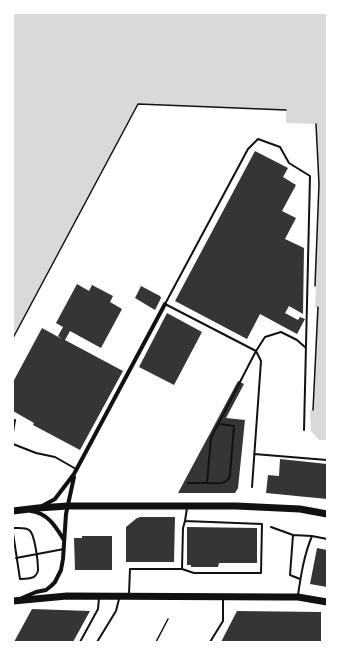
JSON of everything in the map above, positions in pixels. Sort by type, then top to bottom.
[{"type":"main road","points":[[16,510],[68,506],[236,506],[300,509],[327,514]]},
{"type":"main road","points":[[16,600],[100,595],[298,597],[327,602]]},
{"type":"street","points":[[38,508],[54,499],[77,470],[165,304]]},
{"type":"street","points":[[16,600],[36,592],[46,590],[56,582],[61,570],[66,514],[74,474]]},
{"type":"street","points":[[16,510],[35,511],[46,517],[54,524],[64,540]]},
{"type":"lane","points":[[252,487],[261,361],[256,351],[165,304],[248,149],[258,139],[280,147],[289,163],[310,176],[304,430]]},
{"type":"lane","points":[[207,483],[211,438],[256,351],[265,337],[281,332],[297,340],[306,348]]},
{"type":"lane","points":[[13,432],[15,420]]},
{"type":"lane","points":[[188,483],[224,483],[228,480],[230,475],[234,426],[219,424]]},
{"type":"lane","points":[[13,444],[36,453],[55,457],[77,470]]},
{"type":"lane","points":[[254,454],[327,460]]},
{"type":"lane","points":[[182,568],[183,528],[188,506]]},
{"type":"lane","points":[[129,596],[130,569],[182,568],[194,573],[261,574],[262,524],[185,521]]},
{"type":"lane","points":[[271,526],[293,535],[312,536],[327,539]]},
{"type":"lane","points":[[13,528],[26,528],[32,533],[38,570],[33,578],[20,579],[13,533]]},
{"type":"lane","points":[[293,535],[290,575],[300,579]]},
{"type":"lane","points":[[298,597],[300,579],[307,547],[312,536]]},
{"type":"lane","points":[[16,558],[64,549]]},
{"type":"lane","points":[[80,642],[98,609],[100,595]]},
{"type":"lane","points":[[96,642],[116,611],[120,596]]},
{"type":"lane","points":[[210,642],[223,621],[223,596]]},
{"type":"path","points":[[13,338],[138,104],[286,110]]},
{"type":"path","points":[[315,286],[319,184],[316,124]]},
{"type":"path","points":[[313,410],[318,307]]},
{"type":"path","points":[[156,642],[168,619]]},
{"type":"shaded area","points":[[13,13],[327,13],[327,440],[319,440],[311,431],[310,410],[313,410],[317,307],[315,307],[315,286],[319,184],[316,124],[286,123],[286,110],[138,104],[13,338]]},
{"type":"building","points":[[255,151],[288,168],[283,177],[296,185],[282,211],[296,218],[285,239],[304,248],[303,314],[289,306],[285,313],[298,320],[300,317],[305,319],[297,334],[260,314],[247,339],[175,301]]},
{"type":"building","points":[[77,284],[89,291],[92,285],[113,296],[110,302],[122,309],[101,348],[70,331],[65,340],[123,371],[80,450],[33,425],[34,423],[13,411],[13,382],[42,328],[62,339],[58,336],[63,327],[56,323]]},
{"type":"building","points":[[141,286],[160,296],[161,298],[155,310],[135,298]]},
{"type":"building","points":[[167,313],[202,332],[174,385],[139,367]]},
{"type":"building","points":[[238,381],[244,384],[226,418],[245,420],[238,488],[235,493],[178,493]]},
{"type":"building","points":[[280,459],[327,464],[327,499],[266,493],[268,475],[279,476]]},
{"type":"building","points":[[139,517],[175,517],[174,562],[126,562],[126,527]]},
{"type":"building","points":[[187,527],[257,528],[257,563],[219,563],[218,567],[191,567],[191,565],[187,565]]},
{"type":"building","points":[[82,536],[112,536],[112,570],[75,570],[74,538],[82,538]]},
{"type":"building","points":[[317,548],[327,550],[327,587],[310,584]]},
{"type":"building","points":[[32,609],[90,611],[73,642],[14,642]]},
{"type":"building","points":[[237,611],[321,612],[321,642],[221,642]]}]
